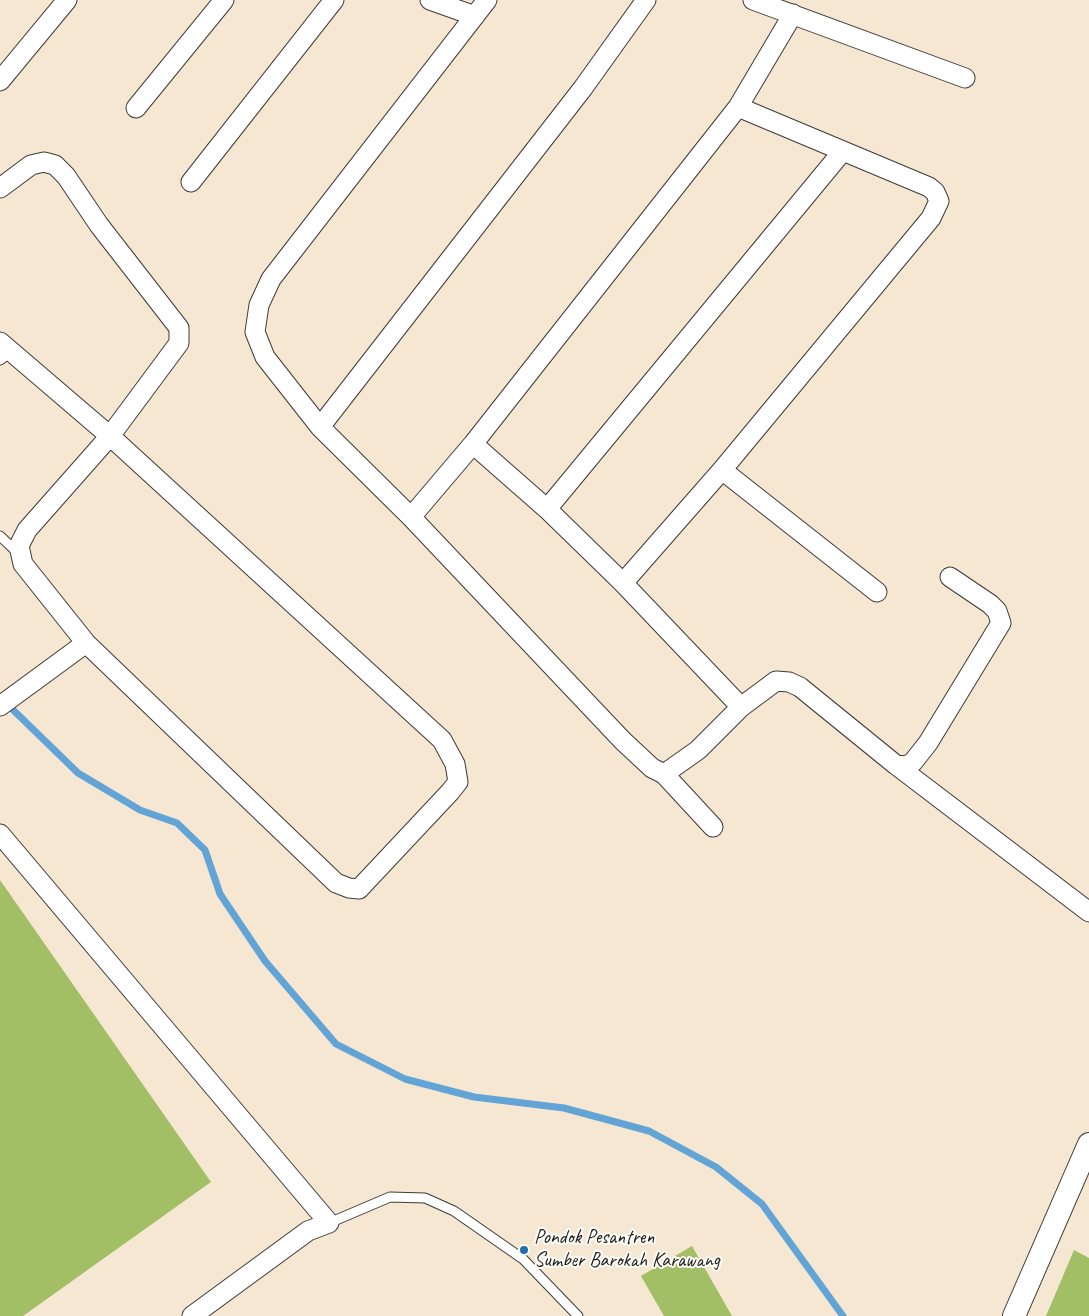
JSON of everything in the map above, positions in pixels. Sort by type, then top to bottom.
[{"type":"street","points":[[0,81],[67,0]]},
{"type":"street","points":[[136,108],[224,0]]},
{"type":"street","points":[[191,182],[334,0]]},
{"type":"street","points":[[430,0],[475,16]]},
{"type":"street","points":[[487,0],[271,279],[259,305],[255,332],[265,357],[320,427],[411,517],[623,741],[652,768],[664,774],[713,827]]},
{"type":"street","points":[[320,427],[583,88],[646,0]]},
{"type":"street","points":[[753,0],[965,78]]},
{"type":"street","points":[[411,517],[473,444],[738,107],[794,14]]},
{"type":"street","points":[[624,583],[722,470],[930,218],[939,201],[935,192],[929,187],[738,107]]},
{"type":"street","points":[[547,509],[842,152]]},
{"type":"street","points":[[0,188],[32,164],[44,162],[56,165],[178,328],[179,343],[110,436],[27,530],[19,546],[20,554],[29,573],[86,643],[336,883],[358,889],[458,782],[455,764],[442,740],[110,436],[4,352]]},
{"type":"street","points":[[473,444],[547,509],[624,583],[741,706]]},
{"type":"street","points":[[722,470],[877,592]]},
{"type":"street","points":[[896,764],[906,766],[913,762],[928,743],[1001,622],[998,611],[950,577]]},
{"type":"street","points":[[0,706],[86,643]]},
{"type":"street","points":[[664,774],[698,750],[741,706],[776,681],[789,682],[800,687],[896,764],[1089,912]]},
{"type":"street","points":[[0,834],[329,1223],[308,1232],[192,1316]]},
{"type":"street","points":[[1014,1316],[1084,1168],[1089,1144]]},
{"type":"lane","points":[[0,536],[20,554]]},
{"type":"lane","points":[[329,1223],[390,1197],[425,1198],[454,1211],[523,1259],[578,1316]]},
{"type":"green space","points":[[0,880],[211,1182],[23,1316],[0,1316]]},
{"type":"green space","points":[[692,1246],[732,1316],[664,1316],[641,1276]]},
{"type":"green space","points":[[1074,1250],[1089,1258],[1089,1316],[1046,1316]]},
{"type":"waterway","points":[[7,704],[78,773],[140,810],[177,823],[205,850],[220,894],[265,961],[336,1044],[405,1079],[474,1097],[564,1108],[649,1131],[716,1167],[762,1204],[843,1316]]},
{"type":"place","name":"Pondok Pesantren Sumber Barokah Karawang","points":[[524,1250]]}]
